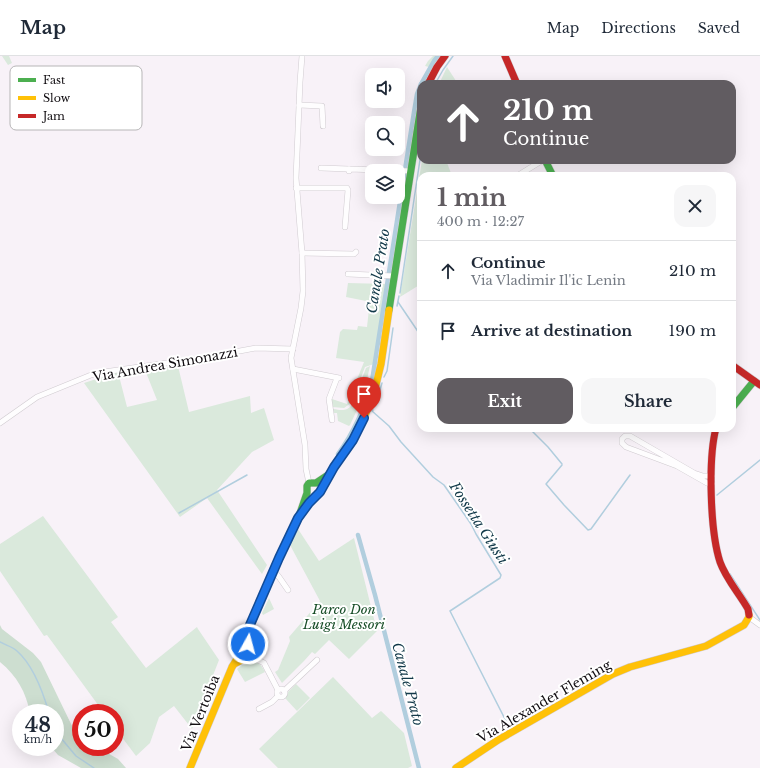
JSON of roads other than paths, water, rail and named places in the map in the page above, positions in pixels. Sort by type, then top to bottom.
[{"type":"main road","points":[[430,80],[445,56]]},
{"type":"main road","points":[[505,56],[516,80]]},
{"type":"main road","points":[[298,518],[314,496],[318,494],[357,433],[368,410],[375,390],[381,364],[407,171],[417,125]]},
{"type":"main road","points":[[736,368],[757,383],[736,404]]},
{"type":"main road","points":[[714,432],[712,484],[714,533],[718,557],[727,576],[748,608],[750,617]]},
{"type":"main road","points":[[246,655],[246,634],[273,570],[298,518],[307,493],[306,488],[330,474]]},
{"type":"main road","points":[[313,483],[319,486],[320,490]]},
{"type":"main road","points":[[307,493],[310,496],[314,496]]},
{"type":"main road","name":"Via Alexander Fleming","points":[[456,768],[498,740],[613,674],[630,667],[706,646],[740,627],[747,622],[750,617]]},
{"type":"main road","name":"Via Vertoiba","points":[[190,768],[232,667],[246,655]]},
{"type":"street","points":[[302,56],[296,188],[302,253],[303,296],[292,358],[305,445],[306,469],[313,483]]},
{"type":"street","points":[[299,105],[322,106],[324,108],[323,126]]},
{"type":"street","points":[[523,172],[537,164]]},
{"type":"street","points":[[321,168],[407,171]]},
{"type":"street","points":[[296,188],[347,188],[345,227]]},
{"type":"street","points":[[302,253],[354,254],[356,252]]},
{"type":"street","points":[[348,274],[392,276]]},
{"type":"street","name":"Via Andrea Simonazzi","points":[[0,423],[36,397],[97,373],[202,358],[256,348],[293,349]]},
{"type":"street","points":[[293,369],[338,378],[329,399],[332,420]]},
{"type":"street","points":[[712,476],[694,474],[630,436],[625,436],[622,439],[622,443],[626,447],[677,466],[707,483],[712,484]]},
{"type":"street","points":[[273,570],[280,577],[288,590]]},
{"type":"street","points":[[750,617],[760,625]]},
{"type":"street","points":[[246,655],[264,663],[278,690],[278,696],[272,702],[259,709]]},
{"type":"street","points":[[278,696],[284,696],[284,691],[317,660]]},
{"type":"street","points":[[278,690],[282,689],[284,691]]},
{"type":"waterway","name":"Canale Prato","points":[[423,80],[438,56]]},
{"type":"waterway","name":"Fossetta Giusti","points":[[437,80],[453,56]]},
{"type":"waterway","name":"Canale Prato","points":[[338,454],[358,419],[372,381],[417,94]]},
{"type":"waterway","name":"Fossetta Giusti","points":[[418,172],[419,164]]},
{"type":"waterway","name":"Fossetta Giusti","points":[[400,293],[417,180]]},
{"type":"waterway","name":"Fossetta Giusti","points":[[397,306],[399,296]]},
{"type":"waterway","points":[[398,302],[417,330]]},
{"type":"waterway","name":"Fossetta Giusti","points":[[384,377],[387,371],[393,328]]},
{"type":"waterway","name":"Fossetta Giusti","points":[[377,400],[382,383]]},
{"type":"waterway","name":"Fossetta Giusti","points":[[373,410],[372,411],[389,426],[401,442],[433,477],[444,485],[471,524],[501,575],[500,578],[450,611],[510,729]]},
{"type":"waterway","points":[[533,432],[562,464]]},
{"type":"waterway","points":[[717,495],[760,460]]},
{"type":"waterway","points":[[562,465],[546,484],[588,530],[591,529],[630,475]]},
{"type":"waterway","points":[[179,513],[247,475]]},
{"type":"waterway","name":"Canale Prato","points":[[358,535],[375,595],[419,768]]},
{"type":"waterway","points":[[730,574],[760,620]]},
{"type":"waterway","points":[[0,642],[11,647],[23,657],[41,688],[46,704]]},
{"type":"waterway","points":[[531,715],[550,704]]},
{"type":"waterway","points":[[512,726],[528,717]]},
{"type":"waterway","points":[[64,742],[76,756],[94,768]]},
{"type":"park label","name":"Parco Don Luigi Messori","points":[[344,616]]}]
